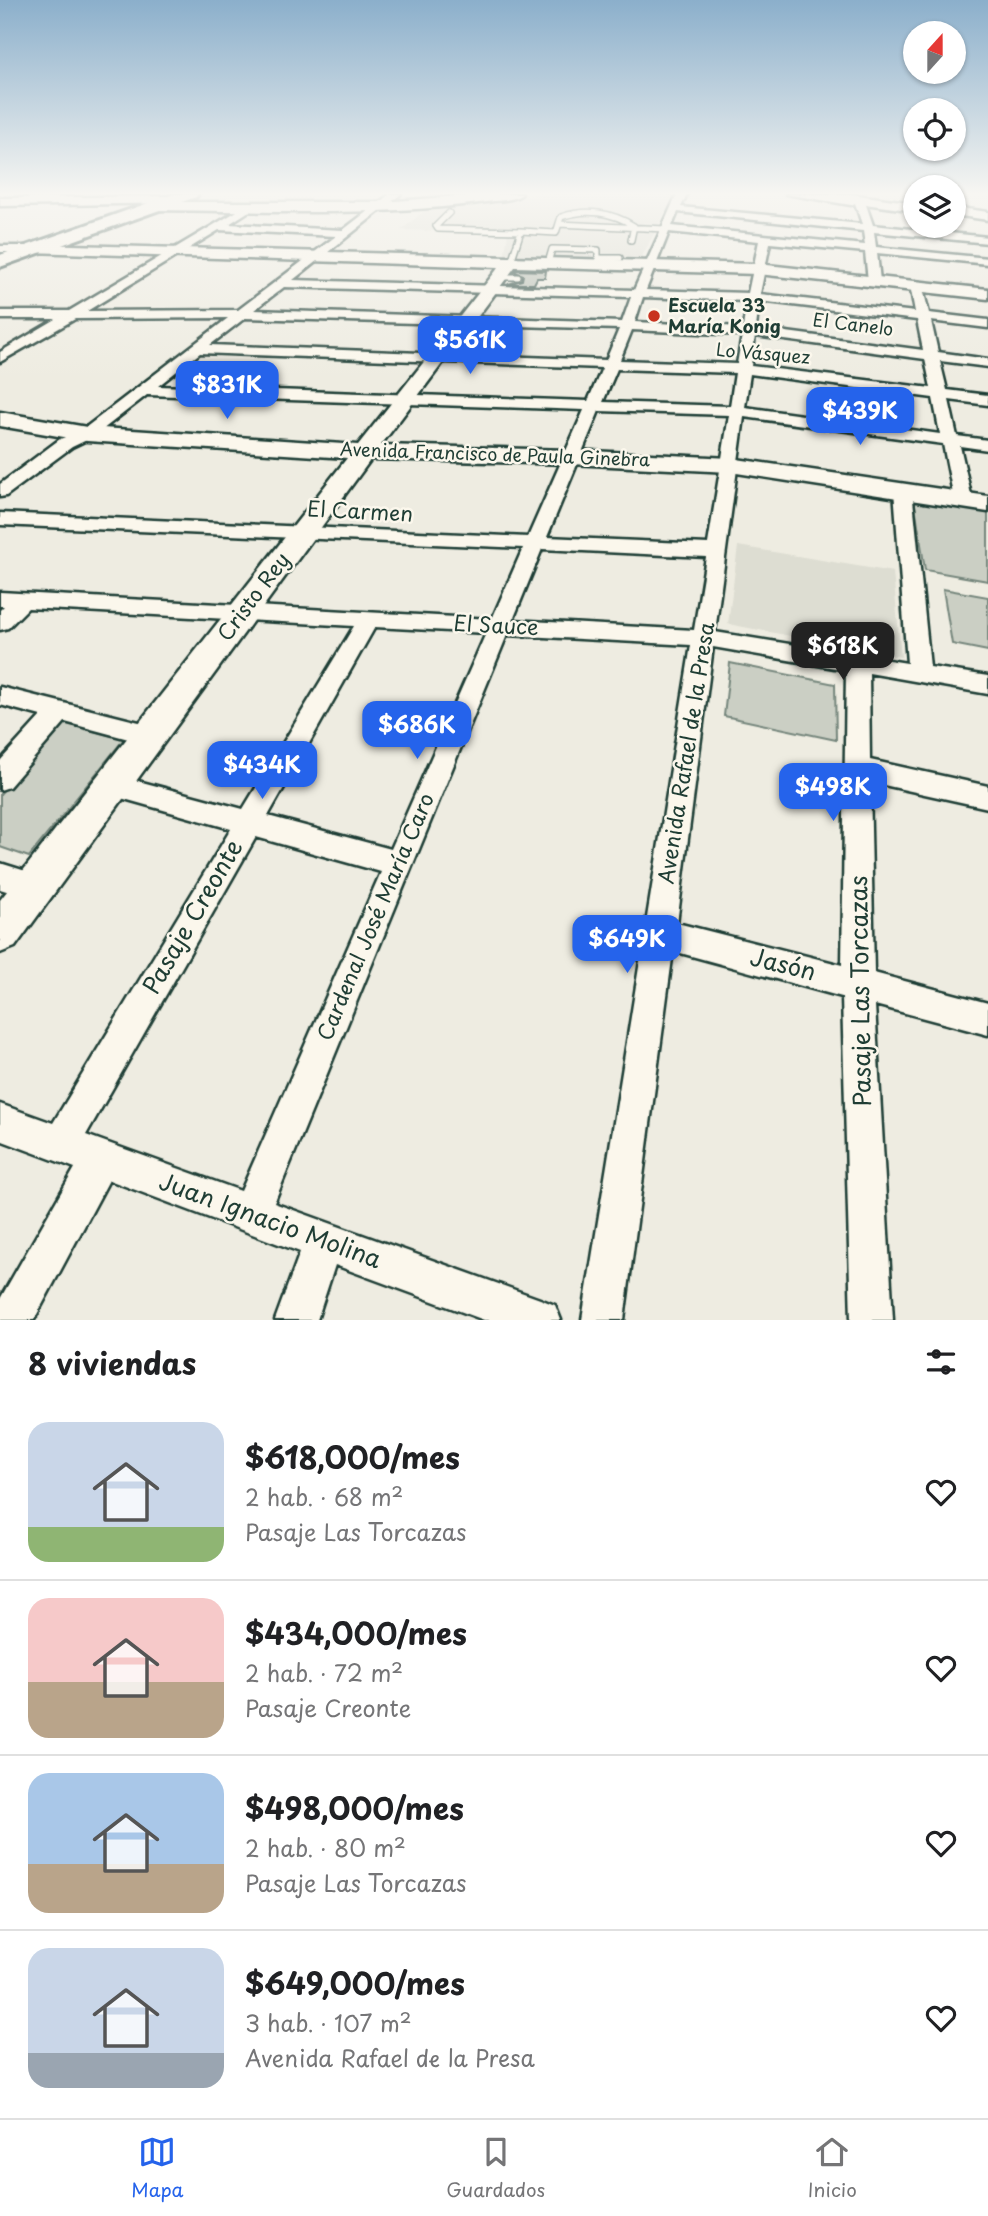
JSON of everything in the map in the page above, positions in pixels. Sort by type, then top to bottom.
[{"type":"street","points":[[0,358],[170,256]]},
{"type":"street","points":[[267,256],[317,257],[639,293],[754,297],[988,324]]},
{"type":"street","name":"Cardenal José María Caro","points":[[250,1214],[627,327],[653,256]]},
{"type":"street","name":"Avenida Rafael de la Presa","points":[[603,1320],[761,256]]},
{"type":"street","points":[[872,256],[874,281]]},
{"type":"street","points":[[935,256],[988,261]]},
{"type":"street","points":[[0,492],[66,443],[86,434],[317,257]]},
{"type":"street","points":[[283,283],[505,276],[548,263],[758,269],[988,294]]},
{"type":"street","name":"Cristo Rey","points":[[0,933],[302,532],[466,319],[505,276]]},
{"type":"street","points":[[916,285],[950,440],[976,501]]},
{"type":"street","name":"El Canelo","points":[[0,316],[242,314],[466,319],[749,331],[988,363]]},
{"type":"street","name":"Lo Vásquez","points":[[197,348],[744,369],[988,400]]},
{"type":"street","points":[[143,390],[738,411],[988,445]]},
{"type":"street","name":"Avenida Francisco de Paula Ginebra","points":[[0,419],[86,434],[364,452],[572,457],[730,465],[976,501]]},
{"type":"street","points":[[0,504],[79,444],[86,434]]},
{"type":"street","points":[[903,490],[919,674]]},
{"type":"street","name":"El Carmen","points":[[0,519],[718,551]]},
{"type":"street","name":"El Sauce","points":[[0,599],[705,638],[988,685]]},
{"type":"street","points":[[0,623],[23,600]]},
{"type":"street","name":"Pasaje Creonte","points":[[61,1144],[369,619]]},
{"type":"street","name":"Pasaje Las Torcazas","points":[[857,662],[858,984],[872,1320]]},
{"type":"street","points":[[0,696],[150,734]]},
{"type":"street","points":[[0,779],[60,711]]},
{"type":"street","points":[[857,768],[988,797]]},
{"type":"street","points":[[112,785],[399,864]]},
{"type":"street","points":[[0,876],[35,887]]},
{"type":"street","name":"Jasón","points":[[660,933],[988,1018]]},
{"type":"street","name":"Juan Ignacio Molina","points":[[0,1122],[540,1320]]},
{"type":"street","points":[[11,1320],[100,1159]]},
{"type":"street","points":[[296,1320],[324,1240]]},
{"type":"lane","points":[[505,276],[512,256]]},
{"type":"lane","points":[[548,263],[550,256]]},
{"type":"lane","points":[[598,256],[620,258]]},
{"type":"shaded area","points":[[504,256],[642,256],[639,262],[504,258]]},
{"type":"shaded area","points":[[914,499],[988,512],[988,581],[925,570]]},
{"type":"shaded area","points":[[738,546],[893,572],[901,657],[728,624]]},
{"type":"shaded area","points":[[943,589],[988,597],[988,651],[952,644]]},
{"type":"shaded area","points":[[730,663],[835,684],[836,740],[724,716]]},
{"type":"shaded area","points":[[64,723],[124,739],[29,857],[0,847],[0,794]]},
{"type":"building","points":[[546,271],[545,278],[537,278],[534,284],[508,284],[522,280],[523,275],[515,272]]},
{"type":"place","name":"Escuela 33 María Konig","points":[[654,316]]}]
